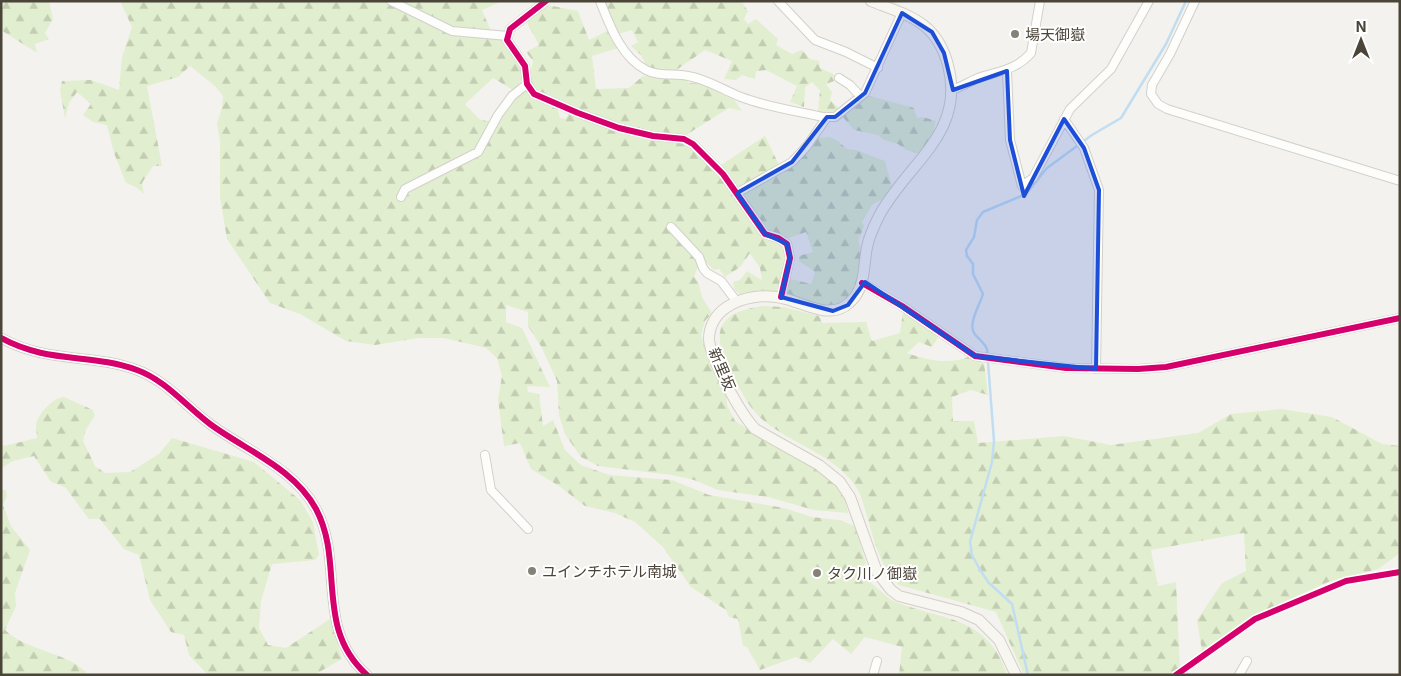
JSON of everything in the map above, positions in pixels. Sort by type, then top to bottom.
[{"type":"main road","name":"新里坂","points":[[872,1],[922,22],[932,32],[947,61],[952,90],[947,117],[937,138],[885,206],[876,222],[867,247],[860,290],[848,305],[833,311],[808,306],[781,297],[760,297],[737,302],[727,307],[716,318],[709,337],[712,352],[746,418],[755,428],[820,465],[840,482],[850,497],[877,572],[891,590],[899,596],[961,612],[979,620],[999,640],[1016,675]]},
{"type":"street","points":[[390,1],[452,31],[508,36]]},
{"type":"street","points":[[546,1],[515,24],[510,29],[507,40],[525,66],[527,84],[534,94],[578,114],[619,128],[653,136],[684,139],[693,144],[723,174],[765,234],[778,238],[787,244],[790,258],[781,297]]},
{"type":"street","points":[[600,1],[610,28],[627,55],[646,70],[661,75],[687,75],[709,82],[742,97],[827,117],[835,117],[865,93],[902,13]]},
{"type":"street","points":[[778,1],[815,40],[846,52],[878,68]]},
{"type":"street","points":[[952,90],[978,78],[1007,71],[1019,64],[1031,53],[1040,1]]},
{"type":"street","points":[[1007,71],[1010,140],[1022,186],[1034,178],[1070,109],[1111,69],[1149,1]]},
{"type":"street","points":[[1195,1],[1170,54],[1152,85],[1151,94],[1158,104],[1200,120],[1400,181]]},
{"type":"street","points":[[839,78],[850,85],[860,96]]},
{"type":"street","points":[[401,197],[405,189],[478,152],[498,115],[512,96],[527,84]]},
{"type":"street","points":[[737,193],[792,162],[807,146],[827,117]]},
{"type":"street","points":[[1064,119],[1083,148],[1099,190],[1096,369]]},
{"type":"street","points":[[671,227],[699,257],[707,273],[721,281],[737,302]]},
{"type":"street","points":[[862,283],[902,306],[975,356],[1066,368],[1138,369],[1183,364],[1218,354],[1400,318]]},
{"type":"street","points":[[1,338],[40,354],[109,363],[138,370],[160,382],[208,423],[280,470],[299,486],[314,506],[324,529],[336,625],[343,644],[363,673]]},
{"type":"street","points":[[485,455],[491,490],[528,529]]},
{"type":"street","points":[[873,675],[877,661]]},
{"type":"street","points":[[1239,675],[1247,661]]},
{"type":"highlighted area","points":[[902,13],[932,32],[944,53],[953,90],[1007,71],[1010,140],[1024,196],[1064,119],[1084,148],[1099,190],[1096,369],[975,356],[865,282],[848,305],[833,311],[781,297],[790,258],[787,244],[765,234],[737,193],[792,162],[827,117],[835,117],[865,93]]},
{"type":"green space","points":[[1,1],[49,1],[53,19],[45,33],[49,39],[35,44],[37,53],[1,30]]},
{"type":"green space","points":[[120,1],[384,1],[452,34],[504,39],[507,47],[519,64],[523,76],[513,90],[493,78],[465,104],[479,119],[498,124],[517,97],[526,88],[557,106],[560,118],[566,119],[569,113],[682,141],[691,146],[719,175],[763,237],[785,246],[787,258],[776,293],[760,290],[740,295],[734,288],[733,282],[740,280],[747,271],[762,280],[760,268],[750,253],[740,267],[725,277],[719,269],[714,270],[707,263],[698,266],[694,277],[698,282],[702,297],[712,313],[705,321],[701,335],[710,364],[726,390],[727,405],[735,421],[786,452],[824,471],[838,486],[845,499],[848,513],[814,510],[768,497],[718,490],[694,480],[672,475],[598,466],[581,457],[565,434],[559,415],[557,381],[542,348],[528,326],[528,312],[506,305],[506,322],[522,328],[550,387],[527,386],[528,392],[539,394],[543,426],[553,420],[565,450],[581,465],[609,475],[672,480],[709,495],[784,508],[812,517],[839,520],[855,526],[866,563],[860,570],[864,579],[893,601],[948,618],[977,631],[989,642],[999,656],[1007,675],[899,675],[902,647],[865,637],[851,654],[833,639],[810,663],[796,657],[760,670],[747,647],[743,646],[738,619],[729,617],[726,610],[691,587],[663,547],[635,522],[615,513],[585,506],[559,486],[531,469],[520,443],[504,446],[498,399],[502,376],[497,358],[486,348],[444,338],[418,338],[375,345],[346,341],[300,314],[270,303],[227,239],[220,197],[220,141],[217,124],[222,108],[223,96],[215,86],[190,66],[178,77],[147,86],[162,166],[153,166],[142,183],[144,194],[136,187],[126,183],[114,153],[107,125],[93,122],[83,115],[91,104],[77,92],[69,103],[65,118],[60,90],[62,81],[91,80],[119,90],[122,57],[132,27]]},
{"type":"green space","points":[[394,1],[502,1],[482,10],[491,31],[452,29]]},
{"type":"green space","points":[[603,1],[741,1],[748,11],[744,19],[748,24],[756,19],[778,39],[776,45],[792,54],[802,50],[810,59],[819,61],[820,68],[833,74],[837,80],[826,84],[832,92],[830,100],[838,107],[835,113],[818,112],[820,90],[812,82],[805,87],[804,107],[790,102],[797,86],[766,70],[756,71],[755,79],[742,75],[736,80],[724,79],[732,61],[705,50],[672,73],[647,68],[642,56],[631,46],[638,42],[632,30],[618,34]]},
{"type":"green space","points":[[547,5],[578,11],[589,40],[609,30],[618,48],[592,56],[596,89],[629,88],[643,76],[683,78],[689,83],[709,84],[731,95],[742,111],[729,108],[686,135],[652,133],[619,126],[536,92],[529,83],[533,61],[526,52],[539,45],[525,19]]},
{"type":"green space","points":[[870,96],[914,108],[917,118],[923,117],[936,121],[932,135],[919,154],[884,140],[878,135],[854,130],[843,117],[854,104]]},
{"type":"green space","points":[[765,136],[780,167],[740,189],[721,165]]},
{"type":"green space","points":[[829,137],[838,141],[847,149],[856,150],[885,161],[892,187],[883,199],[872,205],[862,222],[864,226],[858,241],[861,258],[854,289],[847,299],[839,304],[829,305],[807,301],[784,292],[787,278],[811,284],[815,272],[799,261],[799,256],[813,252],[806,232],[786,239],[763,228],[742,194],[794,163],[818,138]]},
{"type":"green space","points":[[762,306],[783,307],[819,316],[822,323],[866,322],[872,341],[900,333],[903,312],[939,336],[932,347],[919,342],[907,353],[938,361],[953,361],[968,357],[984,363],[988,395],[971,390],[952,397],[953,421],[974,421],[978,443],[1064,436],[1111,445],[1198,433],[1231,414],[1281,409],[1332,417],[1382,444],[1400,446],[1400,553],[1378,569],[1328,582],[1262,612],[1202,651],[1197,620],[1222,583],[1246,571],[1244,533],[1151,550],[1158,586],[1176,582],[1180,669],[1171,675],[1024,675],[996,612],[899,585],[882,560],[860,494],[851,480],[828,460],[775,429],[758,416],[741,391],[722,352],[720,331],[724,322],[732,315]]},
{"type":"green space","points":[[64,397],[93,410],[95,416],[86,429],[83,441],[95,466],[105,473],[130,472],[159,454],[172,438],[254,462],[300,500],[313,522],[319,555],[315,560],[272,564],[261,601],[259,628],[268,645],[286,648],[330,619],[342,659],[314,675],[208,675],[189,655],[184,635],[171,632],[150,600],[139,555],[124,549],[100,519],[89,519],[65,487],[51,482],[34,456],[13,461],[1,468],[1,442],[4,446],[37,438],[36,423],[41,413],[52,402]]},
{"type":"green space","points":[[1,490],[6,490],[7,496],[3,505],[11,526],[30,550],[15,593],[16,606],[5,630],[25,643],[72,662],[88,675],[1,675]]},
{"type":"waterway","points":[[1028,675],[1012,604],[988,582],[972,555],[970,542],[992,462],[994,441],[987,349],[974,333],[972,325],[983,294],[973,274],[973,264],[967,256],[966,250],[974,237],[977,220],[983,212],[1026,194],[1047,168],[1092,135],[1121,118],[1166,44],[1186,1]]},
{"type":"cycle path","points":[[546,1],[510,29],[507,40],[525,66],[527,84],[534,94],[619,128],[653,136],[684,139],[693,144],[723,174],[765,234],[778,238],[787,244],[790,258],[781,297]]},
{"type":"cycle path","points":[[862,283],[902,306],[975,356],[1066,368],[1138,369],[1166,367],[1400,318]]},
{"type":"cycle path","points":[[1,338],[36,352],[103,361],[147,374],[166,387],[210,424],[268,461],[295,482],[316,509],[324,530],[329,551],[335,616],[341,637],[351,657],[367,675]]},
{"type":"cycle path","points":[[1176,675],[1255,619],[1346,581],[1400,572]]},
{"type":"place","name":"場天御嶽","points":[[1015,34]]},
{"type":"place","name":"ユインチホテル南城","points":[[532,571]]},
{"type":"place","name":"タク川ノ御嶽","points":[[817,573]]}]
